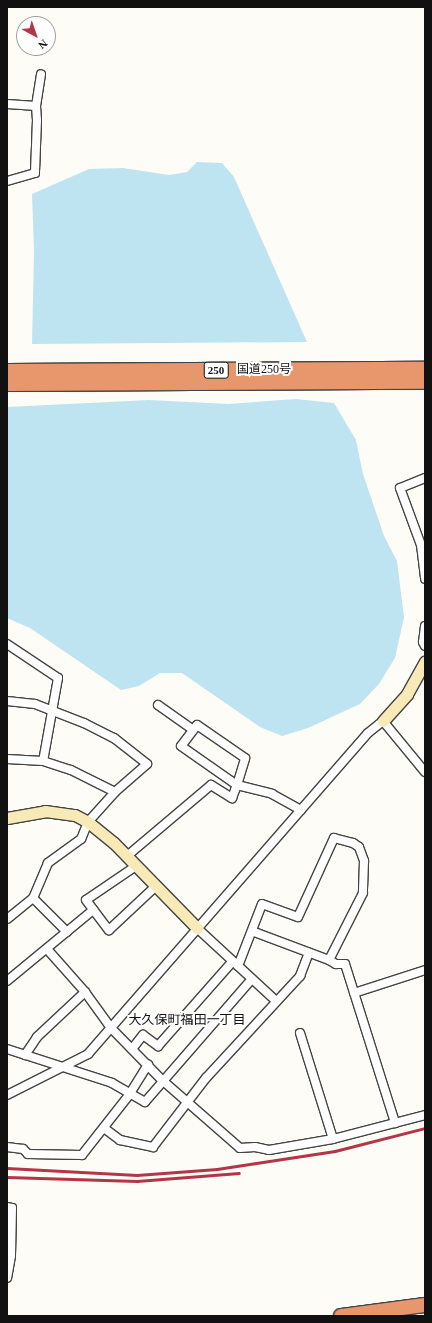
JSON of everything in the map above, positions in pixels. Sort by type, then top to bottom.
[{"type":"highway","name":"国道250号","points":[[7,371],[425,369]]},
{"type":"highway","name":"国道250号","points":[[7,384],[425,382]]},
{"type":"highway","points":[[341,1316],[425,1305]]},
{"type":"street","points":[[7,181],[35,173],[36,106],[41,74]]},
{"type":"street","points":[[7,104],[36,106]]},
{"type":"street","points":[[425,478],[400,488],[421,545],[425,579]]},
{"type":"street","points":[[425,626],[423,642],[425,646]]},
{"type":"street","points":[[7,644],[58,678],[43,761]]},
{"type":"street","points":[[7,1095],[88,1054],[368,733],[383,721],[407,694],[425,662]]},
{"type":"street","points":[[7,701],[35,704],[52,710],[114,738],[147,764],[115,792],[88,822],[81,838],[48,863],[32,898],[8,915]]},
{"type":"street","points":[[158,705],[192,729]]},
{"type":"street","points":[[383,721],[423,775]]},
{"type":"street","points":[[127,856],[211,784],[232,798],[237,785],[245,758],[197,725],[192,729],[181,746],[237,785],[272,794],[301,810]]},
{"type":"street","points":[[7,759],[43,761],[71,770],[115,792]]},
{"type":"street","points":[[7,818],[45,811],[75,815],[100,829],[197,928],[276,1001]]},
{"type":"street","points":[[132,1049],[143,1036],[158,1046],[235,964],[252,931],[262,904],[298,917],[334,838],[353,843],[359,847],[364,861],[363,892],[328,960]]},
{"type":"street","points":[[136,866],[86,900],[109,930],[156,886]]},
{"type":"street","points":[[32,898],[67,932]]},
{"type":"street","points":[[8,978],[47,949],[93,910]]},
{"type":"street","points":[[252,931],[336,964],[345,964],[395,1122]]},
{"type":"street","points":[[47,949],[85,992],[112,1028],[162,1080],[186,1103],[240,1148],[255,1147],[269,1150],[333,1139],[425,1115]]},
{"type":"street","points":[[104,1128],[120,1140],[153,1147],[186,1103],[300,976],[310,953]]},
{"type":"street","points":[[354,993],[425,970]]},
{"type":"street","points":[[7,1049],[61,1068],[112,1083],[129,1095],[145,1102],[162,1080],[252,979]]},
{"type":"street","points":[[25,1056],[37,1037],[85,992]]},
{"type":"street","points":[[300,1033],[333,1139]]},
{"type":"street","points":[[7,1147],[23,1149],[28,1154],[82,1155],[129,1095],[148,1065]]},
{"type":"street","points":[[7,1278],[11,1256],[9,1207]]},
{"type":"water","points":[[197,162],[222,163],[234,177],[307,342],[32,344],[34,252],[32,194],[89,169],[123,168],[169,175],[187,172]]},
{"type":"water","points":[[296,399],[334,403],[356,440],[363,474],[384,536],[397,561],[404,617],[395,658],[379,684],[360,704],[308,728],[282,736],[260,727],[182,673],[160,673],[139,686],[121,690],[30,628],[7,618],[7,407],[149,400],[228,404]]},
{"type":"railway","points":[[7,1168],[137,1175],[217,1169],[335,1151],[425,1128]]},
{"type":"railway","points":[[7,1177],[137,1181],[239,1173]]},
{"type":"district","name":"大久保町福田一丁目","points":[[187,1020]]}]
